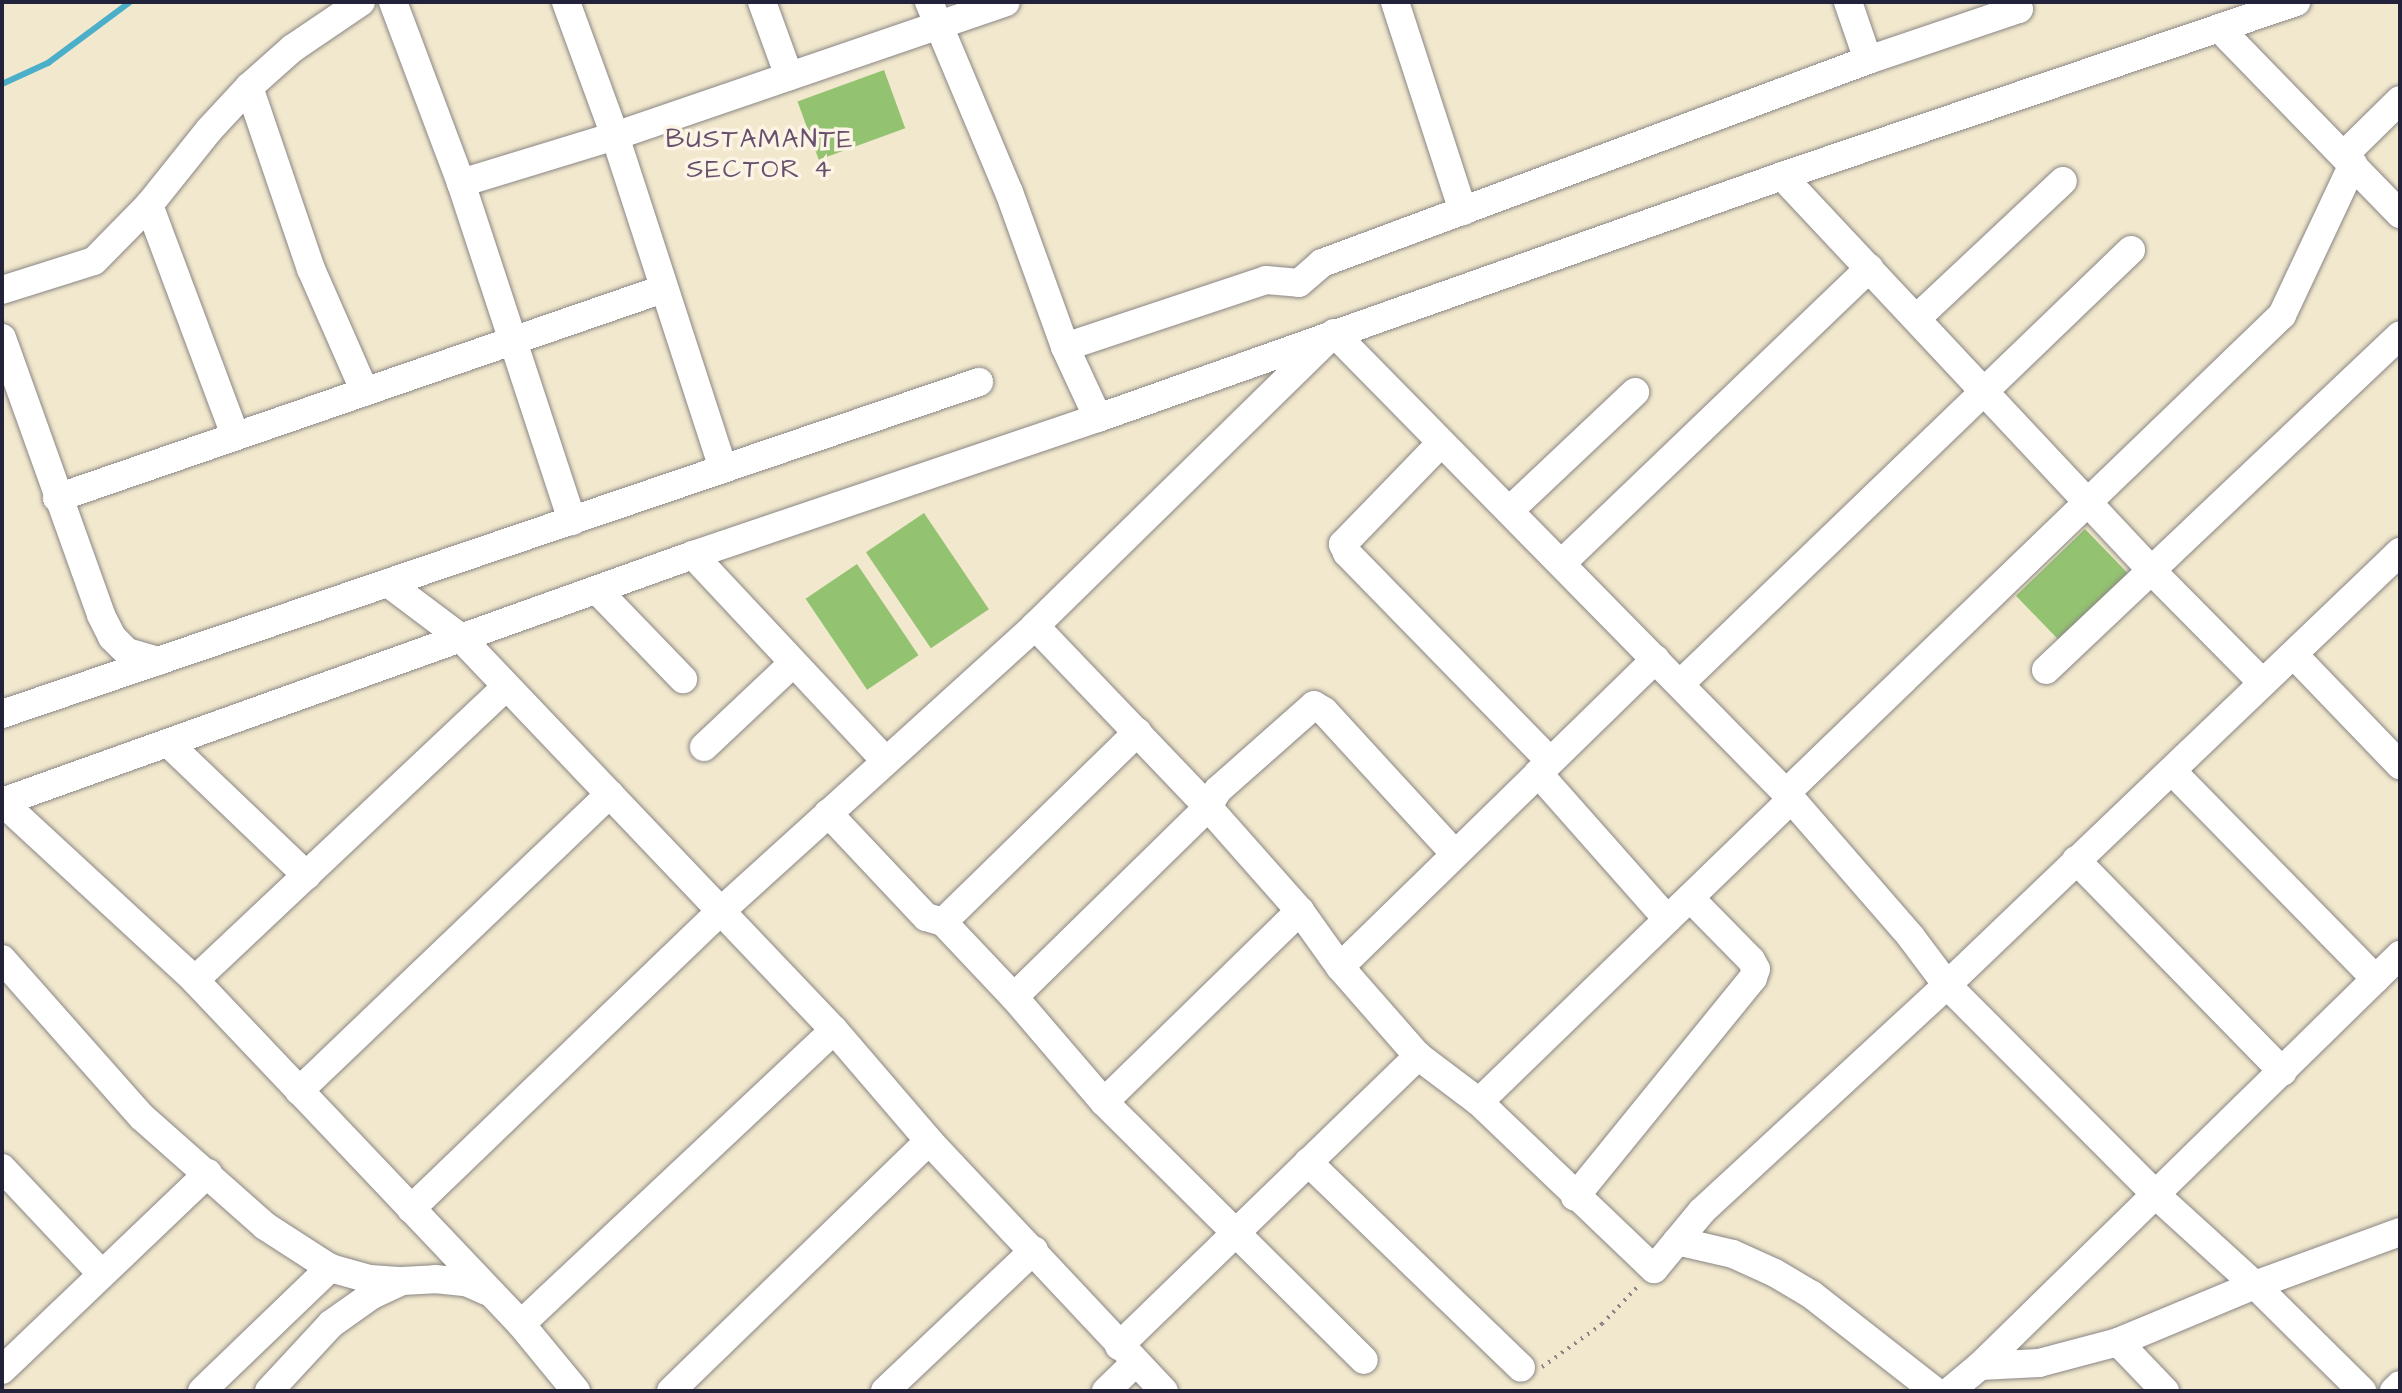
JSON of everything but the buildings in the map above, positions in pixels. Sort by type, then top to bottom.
[{"type":"street","points":[[2,290],[94,261],[149,205],[209,130],[249,87],[293,48],[361,2]]},
{"type":"street","points":[[393,2],[461,183],[572,521]]},
{"type":"street","points":[[566,2],[615,136],[723,469]]},
{"type":"street","points":[[762,2],[789,76]]},
{"type":"street","points":[[461,183],[615,136],[789,76],[933,14],[1006,2]]},
{"type":"street","points":[[1395,2],[1463,211]]},
{"type":"street","points":[[1848,2],[1868,60]]},
{"type":"street","points":[[1065,347],[1266,280],[1299,283],[1322,263],[1868,60],[2019,9],[2017,2]]},
{"type":"street","points":[[576,1391],[521,1324],[195,980],[2,802],[693,555],[1098,418],[1782,176],[2296,2]]},
{"type":"street","points":[[933,14],[1009,192],[1065,347],[1098,418]]},
{"type":"street","points":[[2220,29],[2400,214]]},
{"type":"street","points":[[249,87],[311,269],[365,392]]},
{"type":"street","points":[[1479,1102],[2282,315],[2349,160],[2400,100]]},
{"type":"street","points":[[1782,176],[1987,391],[2153,572],[2263,683]]},
{"type":"street","points":[[1917,318],[2063,181]]},
{"type":"street","points":[[149,205],[235,435]]},
{"type":"street","points":[[1680,684],[2131,250]]},
{"type":"street","points":[[1562,563],[1870,268]]},
{"type":"street","points":[[57,498],[663,289]]},
{"type":"street","points":[[1334,333],[1788,796],[1911,937],[1947,985],[2156,1195],[2255,1285],[2362,1391]]},
{"type":"street","points":[[411,1209],[721,911],[1035,626],[1334,333]]},
{"type":"street","points":[[2046,670],[2400,335]]},
{"type":"street","points":[[2,338],[57,498],[112,637],[127,652],[159,661]]},
{"type":"street","points":[[2,714],[979,382]]},
{"type":"street","points":[[1510,510],[1635,392]]},
{"type":"street","points":[[1441,443],[1343,544],[1347,553],[1544,767],[1667,919]]},
{"type":"street","points":[[1035,626],[1208,807],[1300,911],[1340,967],[1418,1056],[1479,1102],[1575,1197],[1654,1269],[1702,1211],[1947,985],[2400,552]]},
{"type":"street","points":[[693,555],[885,760]]},
{"type":"street","points":[[388,583],[460,637],[834,1030],[929,1141],[1164,1391]]},
{"type":"street","points":[[597,590],[683,679]]},
{"type":"street","points":[[2294,655],[2400,765]]},
{"type":"street","points":[[1340,967],[1656,659]]},
{"type":"street","points":[[704,747],[793,663]]},
{"type":"street","points":[[195,980],[506,687]]},
{"type":"street","points":[[1014,997],[1208,807],[1218,790],[1314,705],[1324,711],[1455,854]]},
{"type":"street","points":[[943,922],[1138,732]]},
{"type":"street","points":[[168,743],[307,876]]},
{"type":"street","points":[[1950,1391],[1980,1366],[2390,972],[2172,771]]},
{"type":"street","points":[[299,1091],[610,794]]},
{"type":"street","points":[[828,813],[926,917],[943,922],[1014,997],[1104,1102],[1364,1360]]},
{"type":"street","points":[[2076,860],[2283,1072]]},
{"type":"street","points":[[1575,1197],[1753,978],[1756,969],[1751,960],[1690,898]]},
{"type":"street","points":[[1104,1102],[1300,911]]},
{"type":"street","points":[[2,959],[142,1117],[265,1226],[330,1268],[370,1279],[466,1282],[491,1293]]},
{"type":"street","points":[[521,1324],[834,1030]]},
{"type":"street","points":[[1106,1391],[1127,1355],[1238,1233],[1418,1056]]},
{"type":"street","points":[[671,1391],[929,1141]]},
{"type":"street","points":[[1308,1162],[1521,1368]]},
{"type":"street","points":[[2,1168],[100,1272]]},
{"type":"street","points":[[2,1370],[100,1272],[208,1173]]},
{"type":"street","points":[[1980,1366],[2039,1363],[2118,1342],[2255,1285],[2400,1232]]},
{"type":"street","points":[[1677,1241],[1733,1254],[1775,1273],[1812,1295],[1935,1391]]},
{"type":"street","points":[[885,1391],[1034,1250]]},
{"type":"street","points":[[202,1391],[330,1268]]},
{"type":"street","points":[[269,1391],[331,1324],[372,1295],[402,1281]]},
{"type":"street","points":[[2118,1342],[2165,1391]]},
{"type":"street","points":[[2394,1391],[2400,1385]]},
{"type":"path","points":[[1521,1368],[1537,1370],[1602,1324],[1654,1269]]},
{"type":"green space","points":[[884,70],[905,128],[819,160],[798,101]]},
{"type":"green space","points":[[924,513],[989,609],[931,648],[866,552]]},
{"type":"green space","points":[[2085,529],[2128,574],[2059,640],[2016,596]]},
{"type":"green space","points":[[857,564],[919,655],[867,690],[806,599]]},
{"type":"waterway","points":[[2,84],[48,63],[130,2]]},
{"type":"district","name":"BUSTAMANTE SECTOR 4","points":[[760,155]]}]
